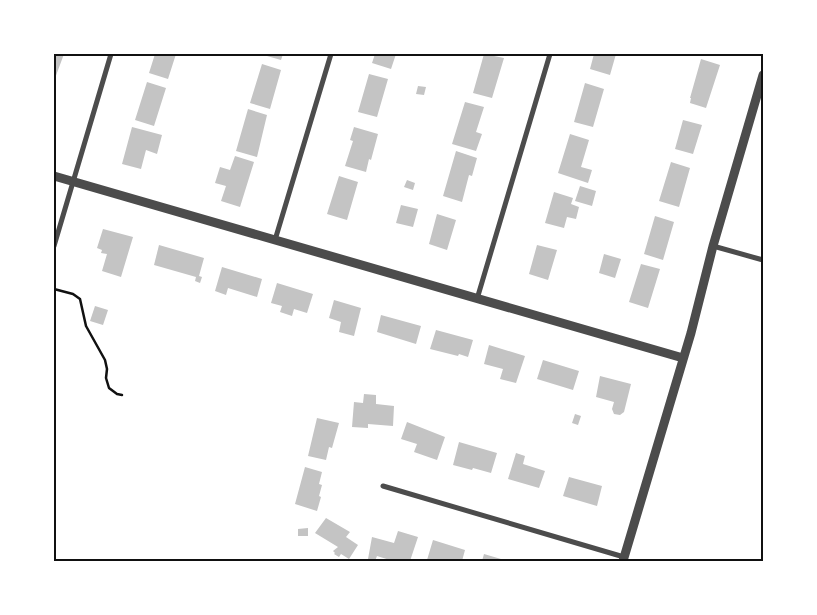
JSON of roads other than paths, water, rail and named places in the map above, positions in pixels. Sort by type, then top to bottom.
[{"type":"street","points":[[54,246],[111,54]]},
{"type":"street","points":[[275,240],[330,54]]},
{"type":"street","points":[[478,298],[550,54]]},
{"type":"street","points":[[383,486],[624,559],[763,75]]},
{"type":"street","points":[[54,176],[683,358]]},
{"type":"street","points":[[713,246],[763,260]]}]
